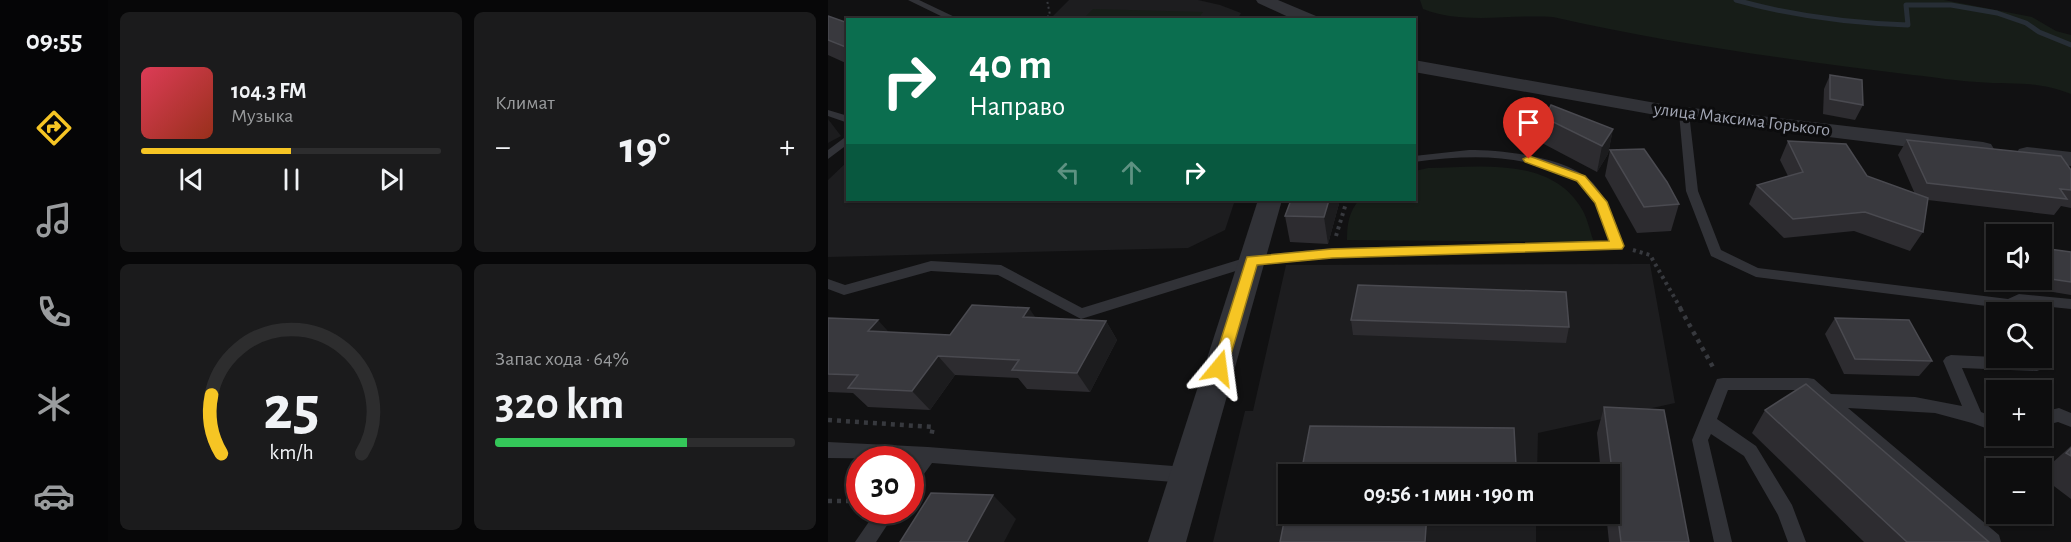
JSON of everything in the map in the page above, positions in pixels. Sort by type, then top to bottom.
[{"type":"street","points":[[1264,0],[1305,18]]},
{"type":"street","name":"улица Максима Горького","points":[[1416,66],[1684,112],[2071,159]]},
{"type":"street","points":[[1167,542],[1270,201]]},
{"type":"lane","points":[[912,0],[952,18]]},
{"type":"lane","points":[[1684,112],[1692,191],[1716,253],[1756,272],[2010,304],[2019,299],[2071,304]]},
{"type":"lane","points":[[828,113],[846,119]]},
{"type":"lane","points":[[828,156],[846,140]]},
{"type":"lane","points":[[828,284],[844,290],[931,266],[1001,270],[1081,314],[1251,261],[1332,253],[1617,246],[1601,202],[1581,178],[1548,164],[1510,154],[1467,153],[1416,159]]},
{"type":"lane","points":[[1974,415],[1950,362],[1986,363]]},
{"type":"lane","points":[[1723,542],[1700,440],[1723,384],[1808,384],[1831,401],[1992,542]]},
{"type":"lane","points":[[1831,401],[1928,403],[1986,420]]},
{"type":"lane","points":[[2052,417],[2059,415],[2071,420]]},
{"type":"lane","points":[[1707,422],[1750,451],[1786,511],[1797,540]]},
{"type":"lane","points":[[828,450],[928,455],[1187,475]]},
{"type":"lane","points":[[924,460],[928,455]]},
{"type":"lane","points":[[864,542],[878,524]]},
{"type":"path","points":[[1046,18],[1050,15],[1047,0]]},
{"type":"path","points":[[1332,253],[1340,217],[1347,201]]},
{"type":"path","points":[[1617,246],[1650,255],[1723,384]]},
{"type":"path","points":[[828,420],[933,427],[928,455]]},
{"type":"path","points":[[828,501],[846,501]]},
{"type":"shaded area","points":[[1069,0],[1198,0],[1241,13],[1238,18],[1051,18]]},
{"type":"shaded area","points":[[1420,0],[1944,0],[2032,17],[2056,31],[2071,35],[2071,94],[2035,85],[1953,80],[1732,50],[1553,17],[1455,17],[1423,9]]},
{"type":"shaded area","points":[[1093,9],[1203,12],[1199,18],[1084,18]]},
{"type":"shaded area","points":[[846,163],[846,201],[1235,201],[1225,230],[1188,248],[828,257],[828,180]]},
{"type":"shaded area","points":[[1492,167],[1514,168],[1534,173],[1553,181],[1570,193],[1583,211],[1594,242],[1347,240],[1349,218],[1358,201],[1416,201],[1416,171],[1428,168]]},
{"type":"shaded area","points":[[1650,264],[1675,403],[1538,433],[1537,464],[1278,464],[1278,524],[1536,524],[1536,542],[1213,542],[1245,411],[1253,411],[1286,265]]},
{"type":"building","points":[[828,16],[846,22],[846,47],[828,40]]},
{"type":"building","points":[[1830,75],[1862,80],[1863,105],[1830,99]]},
{"type":"building","points":[[1551,105],[1613,129],[1602,146],[1545,118]]},
{"type":"building","points":[[1907,140],[2061,156],[2071,170],[2071,190],[2060,189],[2067,199],[1927,183]]},
{"type":"building","points":[[1788,141],[1846,144],[1867,176],[1928,198],[1923,232],[1865,212],[1793,219],[1757,185],[1803,172]]},
{"type":"building","points":[[1644,149],[1679,204],[1644,207],[1610,150]]},
{"type":"building","points":[[1291,201],[1329,201],[1324,217],[1285,216]]},
{"type":"building","points":[[2052,249],[2071,252],[2071,282],[2052,279]]},
{"type":"building","points":[[1358,285],[1566,292],[1569,327],[1351,320]]},
{"type":"building","points":[[972,305],[1029,308],[1023,317],[1106,321],[1077,373],[1012,370],[1019,360],[938,356],[912,391],[848,388],[858,375],[828,374],[828,318],[878,320],[868,331],[950,335]]},
{"type":"building","points":[[1835,318],[1909,320],[1932,361],[1855,359]]},
{"type":"building","points":[[1806,384],[1989,542],[1907,542],[1765,410]]},
{"type":"building","points":[[1604,407],[1664,410],[1689,542],[1621,542],[1619,524],[1620,464],[1611,464]]},
{"type":"building","points":[[1310,426],[1514,428],[1516,464],[1303,463]]},
{"type":"building","points":[[931,493],[993,495],[967,542],[900,542],[911,524],[924,524],[924,504]]},
{"type":"building","points":[[1284,524],[1426,524],[1425,542],[1280,542]]},
{"type":"waterway","points":[[1736,0],[1821,18],[1908,25],[1906,5],[1951,5],[1997,13],[2026,23],[2039,32],[2071,45]]},
{"type":"route","points":[[1219,368],[1251,261],[1332,253],[1617,246],[1601,202],[1581,178],[1548,164],[1529,159]]}]
